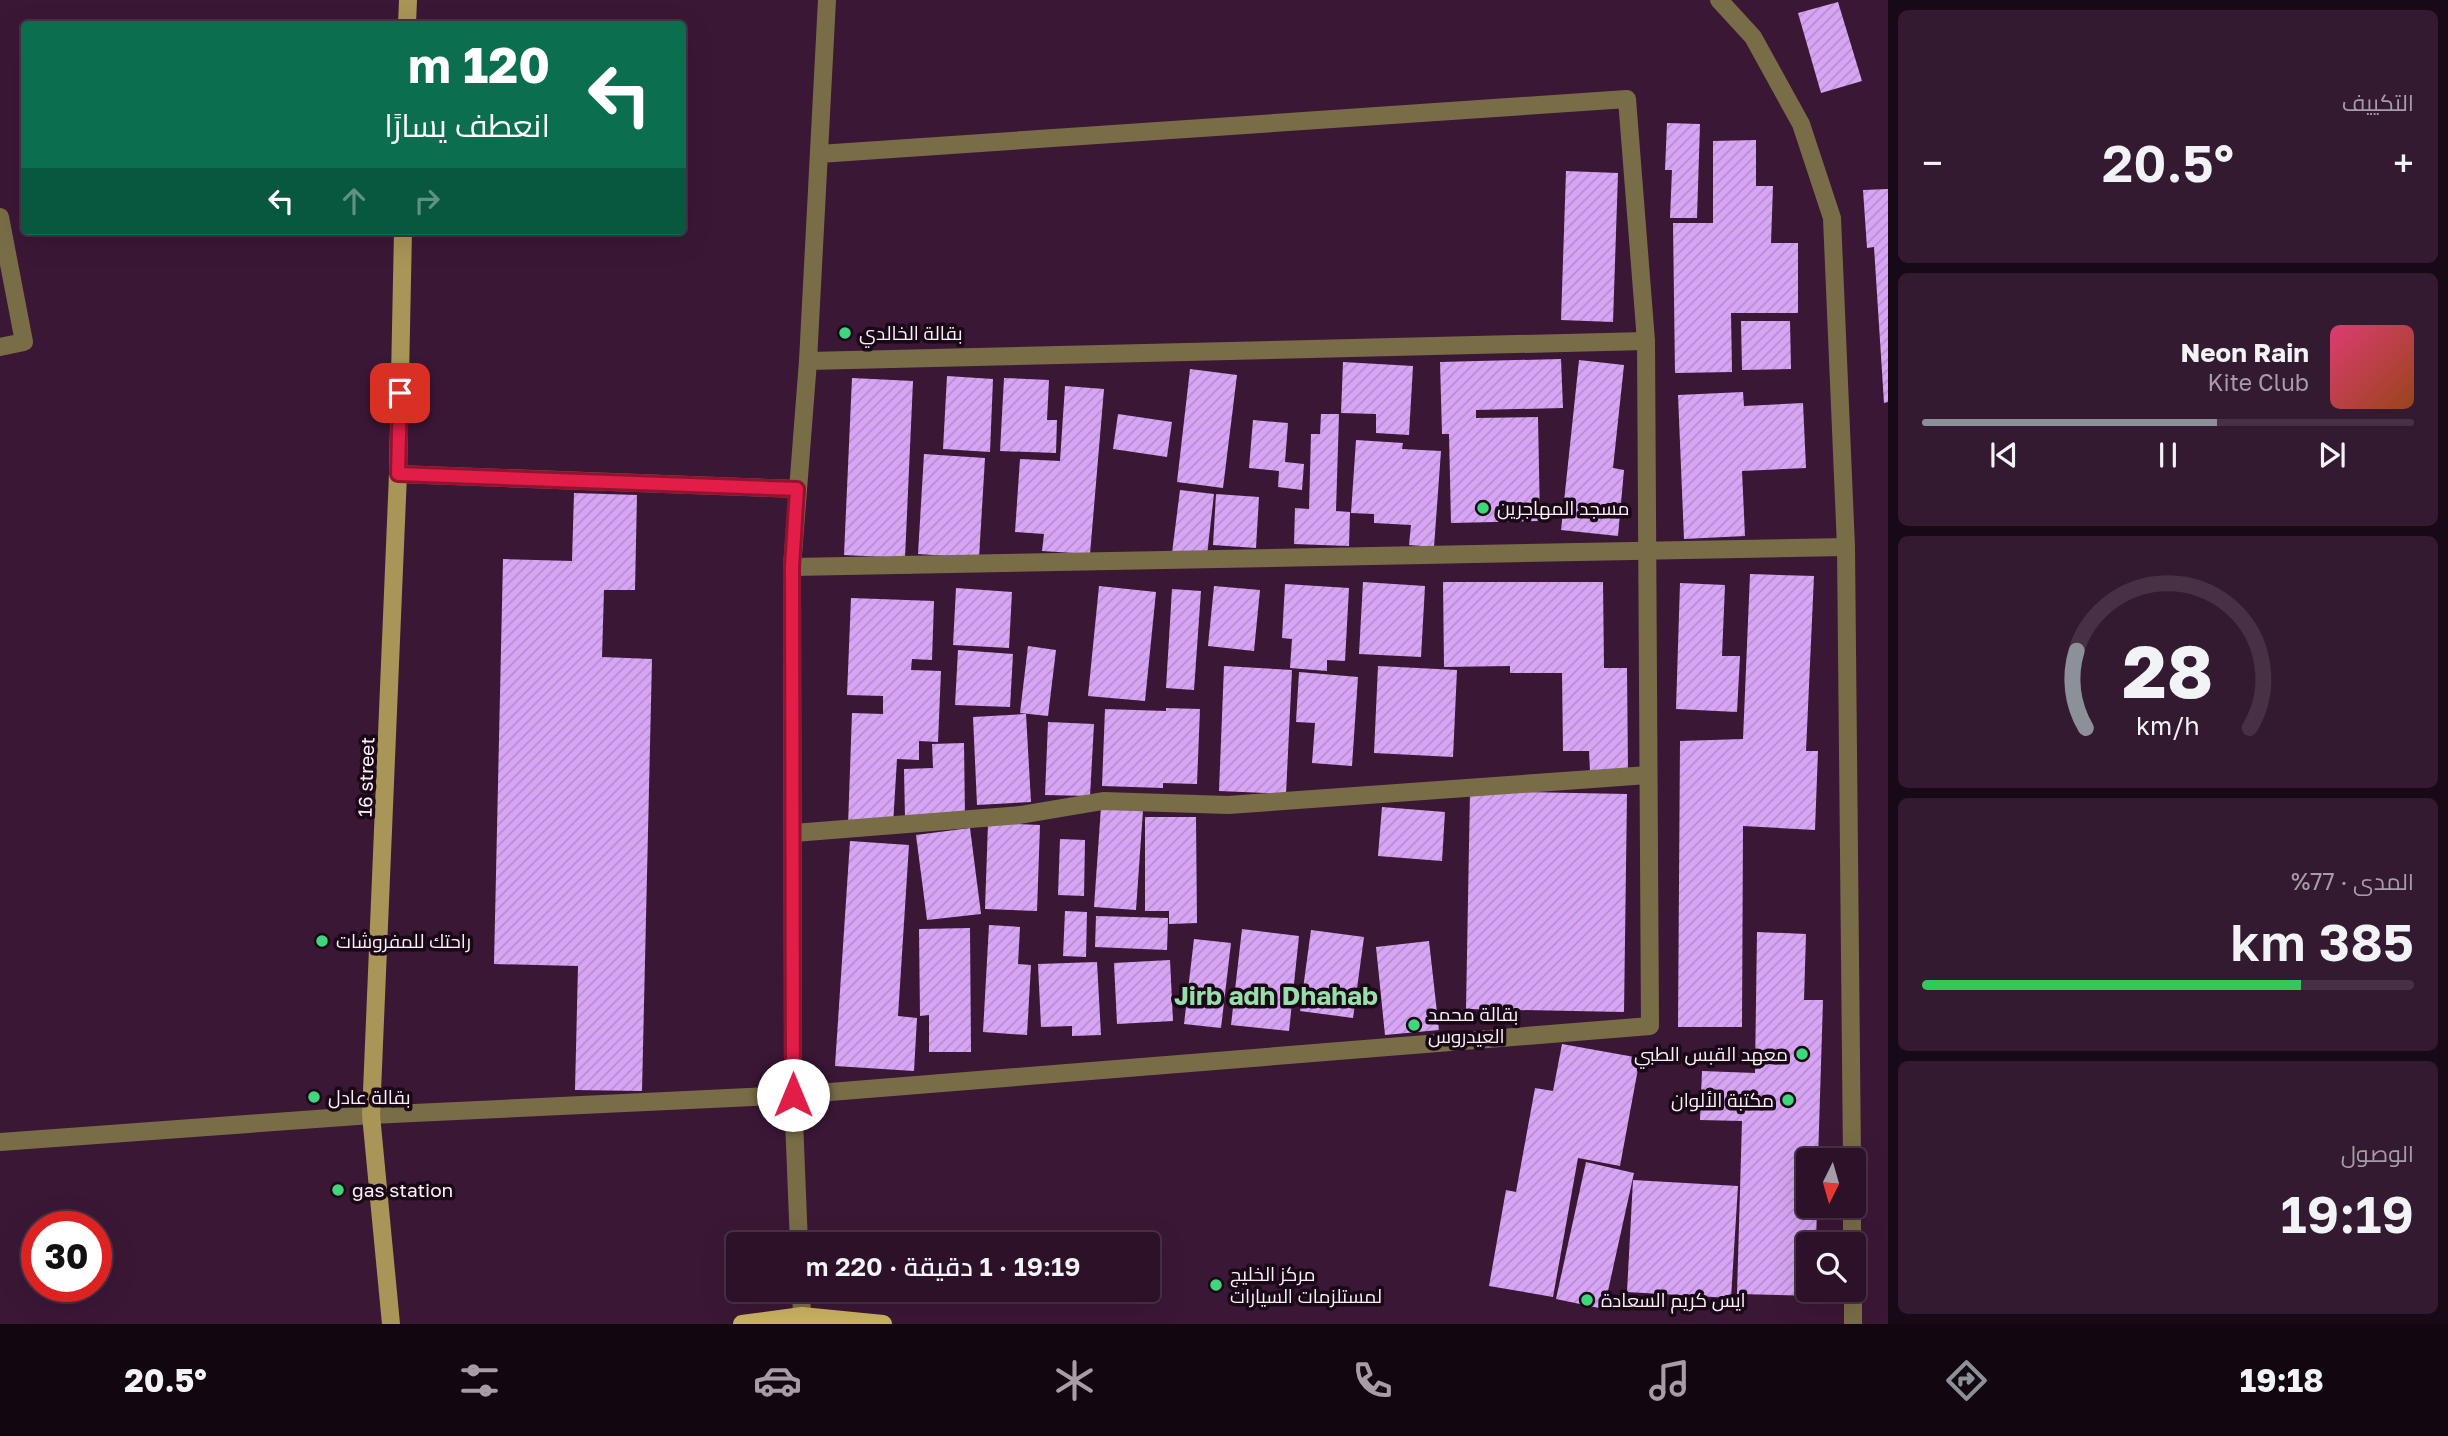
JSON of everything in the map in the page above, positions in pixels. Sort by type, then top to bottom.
[{"type":"main road","points":[[742,1324],[802,1316],[883,1324]]},
{"type":"street","points":[[408,0],[408,21]]},
{"type":"street","points":[[799,1232],[793,1095],[792,567],[808,360],[827,0]]},
{"type":"street","points":[[1719,0],[1753,37],[1801,124],[1832,218],[1846,547],[1852,1148]]},
{"type":"street","points":[[0,1142],[371,1115],[793,1095],[1650,1026],[1646,341],[1627,99],[820,154]]},
{"type":"street","points":[[0,217],[24,342],[0,347]]},
{"type":"street","name":"16 street","points":[[391,1324],[371,1115],[398,474],[403,235]]},
{"type":"street","points":[[808,360],[1646,341]]},
{"type":"street","points":[[398,474],[797,489]]},
{"type":"street","points":[[792,567],[1846,547]]},
{"type":"street","points":[[794,833],[1020,815],[1104,801],[1228,805],[1648,775]]},
{"type":"street","points":[[801,1302],[802,1316]]},
{"type":"street","points":[[1853,1302],[1853,1324]]},
{"type":"building","points":[[1838,2],[1862,81],[1821,93],[1798,13]]},
{"type":"building","points":[[1667,123],[1700,124],[1697,218],[1670,218],[1672,170],[1665,170]]},
{"type":"building","points":[[1756,140],[1756,186],[1773,186],[1771,243],[1798,243],[1798,313],[1731,313],[1732,372],[1675,373],[1673,223],[1713,223],[1713,141]]},
{"type":"building","points":[[1566,171],[1618,173],[1613,322],[1561,320]]},
{"type":"building","points":[[1888,189],[1888,402],[1884,403],[1874,247],[1867,248],[1863,190]]},
{"type":"building","points":[[1741,321],[1790,321],[1791,369],[1742,370]]},
{"type":"building","points":[[1561,359],[1563,408],[1476,410],[1476,418],[1538,417],[1540,521],[1451,523],[1449,434],[1442,434],[1440,362]]},
{"type":"building","points":[[1579,360],[1624,365],[1613,468],[1624,470],[1618,536],[1561,530]]},
{"type":"building","points":[[1343,362],[1413,366],[1409,435],[1376,433],[1376,414],[1341,413]]},
{"type":"building","points":[[1190,369],[1237,375],[1223,488],[1177,482]]},
{"type":"building","points":[[947,376],[993,379],[990,452],[943,449]]},
{"type":"building","points":[[852,378],[913,381],[905,558],[844,555]]},
{"type":"building","points":[[1004,378],[1049,380],[1047,420],[1057,420],[1056,453],[1000,451]]},
{"type":"building","points":[[1065,386],[1104,389],[1090,554],[1042,551],[1044,534],[1015,532],[1020,459],[1060,461]]},
{"type":"building","points":[[1743,392],[1744,406],[1803,403],[1806,468],[1742,471],[1745,536],[1684,539],[1678,395]]},
{"type":"building","points":[[1118,414],[1172,422],[1167,457],[1113,449]]},
{"type":"building","points":[[1321,414],[1339,414],[1336,511],[1350,512],[1349,546],[1294,544],[1295,508],[1309,509],[1311,434],[1320,434]]},
{"type":"building","points":[[1253,420],[1288,423],[1285,462],[1304,464],[1302,490],[1278,487],[1279,471],[1249,468]]},
{"type":"building","points":[[1356,440],[1403,443],[1402,449],[1441,451],[1434,547],[1409,545],[1411,525],[1374,523],[1374,514],[1351,513]]},
{"type":"building","points":[[924,454],[985,458],[979,558],[918,554]]},
{"type":"building","points":[[1180,490],[1214,494],[1207,555],[1172,553]]},
{"type":"building","points":[[574,493],[637,495],[635,590],[604,590],[602,657],[652,659],[642,1091],[575,1090],[578,966],[494,964],[503,559],[572,561]]},
{"type":"building","points":[[1216,494],[1259,497],[1256,548],[1213,545]]},
{"type":"building","points":[[1750,574],[1814,576],[1806,751],[1818,751],[1815,830],[1743,826],[1742,1027],[1678,1027],[1680,741],[1743,739]]},
{"type":"building","points":[[1363,582],[1425,586],[1421,657],[1359,654]]},
{"type":"building","points":[[1443,582],[1603,582],[1604,668],[1627,668],[1628,770],[1590,771],[1589,751],[1563,751],[1562,673],[1510,673],[1510,666],[1444,667]]},
{"type":"building","points":[[1680,583],[1725,585],[1722,656],[1740,656],[1737,712],[1676,709]]},
{"type":"building","points":[[1285,584],[1349,588],[1345,661],[1327,660],[1327,671],[1290,668],[1292,639],[1282,638]]},
{"type":"building","points":[[1099,586],[1156,592],[1145,701],[1088,696]]},
{"type":"building","points":[[1214,586],[1260,590],[1254,651],[1208,646]]},
{"type":"building","points":[[956,588],[1012,592],[1009,648],[953,645]]},
{"type":"building","points":[[1172,589],[1201,591],[1194,690],[1166,688]]},
{"type":"building","points":[[851,598],[934,601],[932,660],[912,659],[911,670],[941,671],[938,742],[919,741],[919,760],[897,759],[893,825],[848,826],[852,713],[883,714],[883,696],[847,695]]},
{"type":"building","points":[[1028,646],[1056,650],[1048,716],[1020,713]]},
{"type":"building","points":[[958,650],[1013,654],[1010,707],[955,705]]},
{"type":"building","points":[[1224,666],[1292,670],[1286,794],[1219,791]]},
{"type":"building","points":[[1378,666],[1457,670],[1453,757],[1374,753]]},
{"type":"building","points":[[1299,672],[1358,677],[1352,766],[1312,763],[1315,723],[1296,722]]},
{"type":"building","points":[[1166,708],[1200,709],[1197,784],[1163,783],[1163,788],[1102,786],[1105,709],[1166,711]]},
{"type":"building","points":[[1026,714],[1031,802],[977,805],[973,717]]},
{"type":"building","points":[[1048,722],[1094,724],[1090,796],[1045,795]]},
{"type":"building","points":[[964,743],[965,817],[905,818],[904,769],[933,768],[932,744]]},
{"type":"building","points":[[1470,791],[1627,794],[1624,1012],[1466,1009]]},
{"type":"building","points":[[1101,807],[1143,810],[1136,910],[1094,907]]},
{"type":"building","points":[[1382,807],[1445,812],[1442,861],[1378,856]]},
{"type":"building","points":[[1145,817],[1196,817],[1197,923],[1169,924],[1169,911],[1145,911]]},
{"type":"building","points":[[988,823],[1040,825],[1037,911],[985,909]]},
{"type":"building","points":[[970,828],[981,914],[927,920],[916,835]]},
{"type":"building","points":[[1060,839],[1085,840],[1084,896],[1058,895]]},
{"type":"building","points":[[850,841],[909,845],[898,1016],[917,1018],[914,1071],[835,1066]]},
{"type":"building","points":[[1065,911],[1087,912],[1086,957],[1063,956]]},
{"type":"building","points":[[1096,916],[1168,918],[1167,950],[1095,947]]},
{"type":"building","points":[[989,925],[1020,927],[1018,964],[1031,965],[1027,1035],[983,1032]]},
{"type":"building","points":[[970,928],[971,1052],[929,1052],[929,1015],[920,1016],[919,929]]},
{"type":"building","points":[[1242,929],[1299,936],[1289,1031],[1231,1025]]},
{"type":"building","points":[[1311,930],[1364,937],[1353,1018],[1300,1011]]},
{"type":"building","points":[[1757,932],[1806,934],[1804,1000],[1823,1000],[1818,1148],[1796,1148],[1796,1218],[1817,1218],[1816,1232],[1796,1232],[1796,1296],[1737,1294],[1742,1121],[1700,1120],[1702,1071],[1755,1073]]},
{"type":"building","points":[[1194,939],[1231,943],[1221,1028],[1184,1024]]},
{"type":"building","points":[[1429,941],[1439,1030],[1385,1035],[1376,947]]},
{"type":"building","points":[[1170,960],[1173,1021],[1117,1024],[1114,963]]},
{"type":"building","points":[[1097,962],[1101,1035],[1072,1036],[1072,1026],[1041,1027],[1038,964]]},
{"type":"building","points":[[1562,1044],[1640,1058],[1620,1166],[1578,1158],[1553,1297],[1489,1286],[1506,1190],[1516,1192],[1535,1088],[1553,1091]]},
{"type":"building","points":[[1586,1162],[1634,1173],[1604,1309],[1556,1299]]},
{"type":"building","points":[[1633,1180],[1738,1186],[1731,1298],[1627,1292]]},
{"type":"place","name":"بقالة الخالدي","points":[[845,333]]},
{"type":"place","name":"مسجد المهاجرين","points":[[1483,508]]},
{"type":"place","name":"راحتك للمفروشات","points":[[322,941]]},
{"type":"place","name":"بقالة محمد العيدروس","points":[[1414,1025]]},
{"type":"place","name":"معهد القبس الطبي","points":[[1802,1054]]},
{"type":"place","name":"بقالة عادل","points":[[314,1097]]},
{"type":"place","name":"مكتبة الألوان","points":[[1788,1100]]},
{"type":"place","name":"gas station","points":[[338,1190]]},
{"type":"place","name":"مركز الخليج لمستلزمات السيارات","points":[[1216,1285]]},
{"type":"place","name":"ايس كريم السعادة","points":[[1587,1300]]},
{"type":"district","name":"Jirb adh Dhahab","points":[[1276,996]]},
{"type":"route","points":[[400,393],[398,474],[797,489],[792,567],[793,1095]]}]
